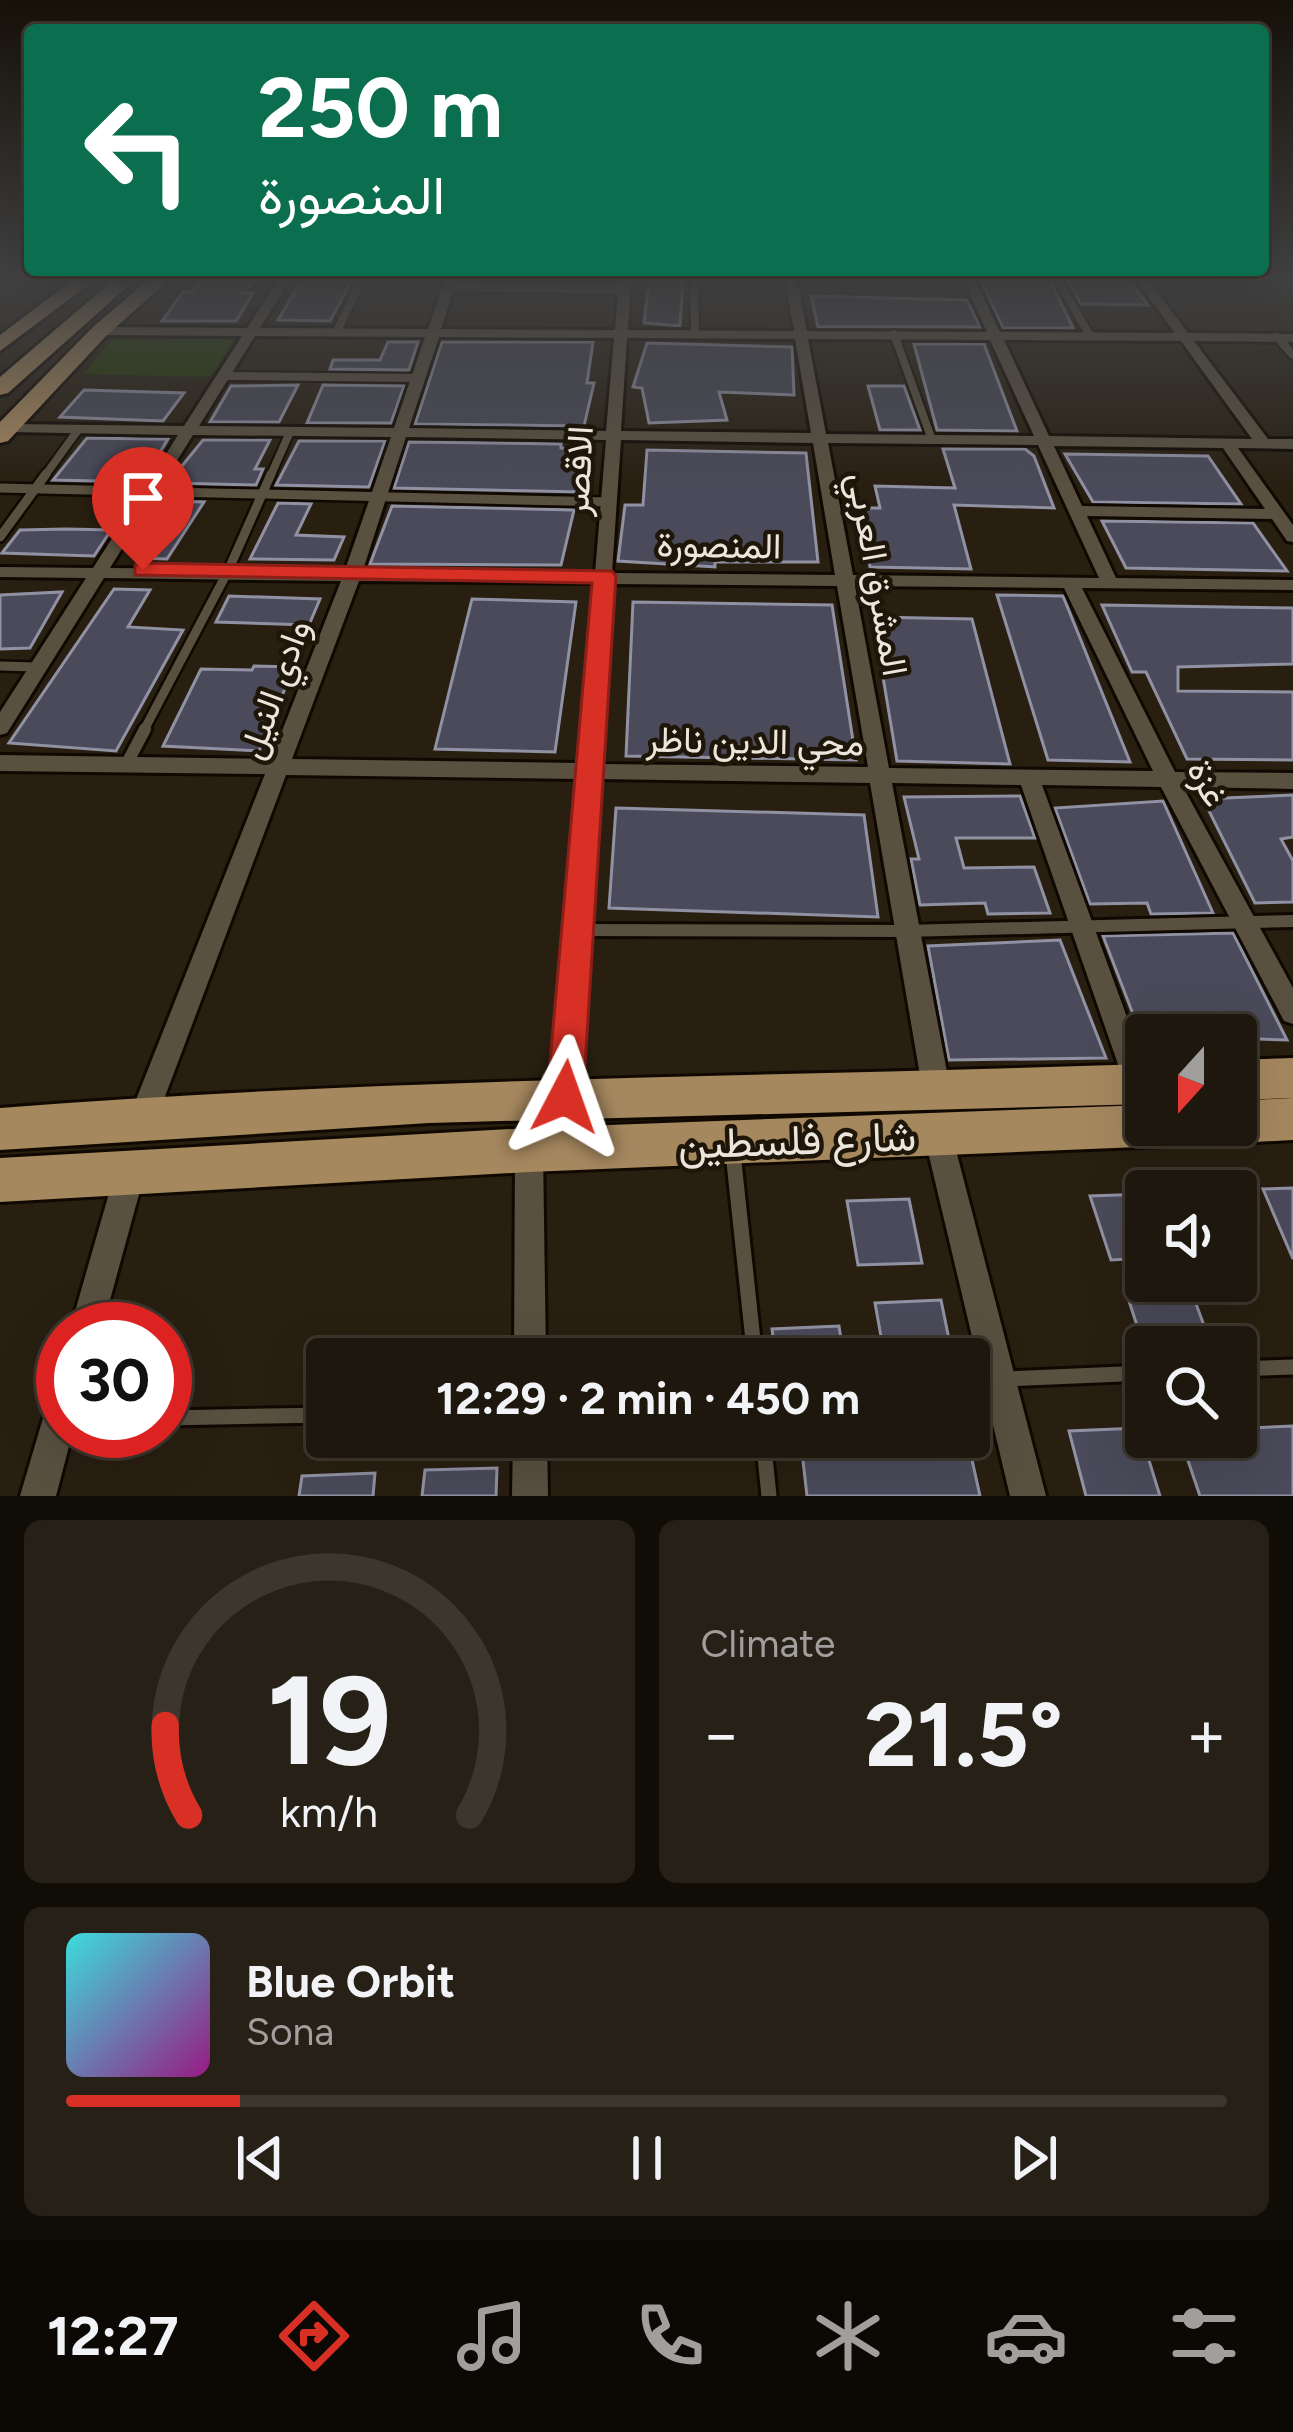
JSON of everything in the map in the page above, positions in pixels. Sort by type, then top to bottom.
[{"type":"main road","points":[[0,388],[45,350]]},
{"type":"main road","points":[[3,426],[75,350]]},
{"type":"main road","points":[[3,426],[81,350]]},
{"type":"main road","points":[[1257,1079],[1293,1078]]},
{"type":"main road","name":"شارع فلسطين","points":[[0,1180],[529,1150],[732,1144],[1125,1086]]},
{"type":"main road","name":"شارع فلسطين","points":[[0,1129],[144,1115],[565,1097],[1125,1123]]},
{"type":"main road","points":[[1257,1121],[1293,1119]]},
{"type":"street","points":[[0,728],[240,350]]},
{"type":"street","name":"وادي النيل","points":[[144,1115],[281,767],[430,350]]},
{"type":"street","name":"الاقصر","points":[[565,1097],[617,350]]},
{"type":"street","name":"المشرق العربي","points":[[802,350],[847,579],[938,1114],[1028,1496]]},
{"type":"street","points":[[1003,350],[1110,583]]},
{"type":"street","points":[[1192,350],[1262,443]]},
{"type":"street","points":[[3,426],[1293,444]]},
{"type":"street","points":[[1227,443],[1293,537]]},
{"type":"street","points":[[1077,512],[1276,514]]},
{"type":"street","name":"المنصورة","points":[[0,572],[1293,585]]},
{"type":"street","name":"غزة","points":[[1070,582],[1293,1013]]},
{"type":"street","name":"محي الدين ناظر","points":[[0,763],[1293,781]]},
{"type":"street","points":[[1029,778],[1125,1040]]},
{"type":"street","points":[[529,1150],[530,1338]]},
{"type":"street","points":[[94,1302],[129,1176]]},
{"type":"street","points":[[38,1496],[49,1458]]},
{"type":"street","points":[[530,1458],[530,1496]]},
{"type":"lane","points":[[900,350],[932,440]]},
{"type":"lane","points":[[224,376],[421,378]]},
{"type":"lane","points":[[0,536],[78,430]]},
{"type":"lane","points":[[126,765],[228,571],[290,432]]},
{"type":"lane","points":[[0,488],[609,502]]},
{"type":"lane","points":[[0,666],[38,667]]},
{"type":"lane","points":[[576,930],[905,931],[1293,920]]},
{"type":"lane","points":[[732,1144],[753,1338]]},
{"type":"lane","points":[[1257,1368],[1293,1367]]},
{"type":"lane","points":[[1002,1379],[1125,1374]]},
{"type":"lane","points":[[192,1418],[306,1415]]},
{"type":"lane","points":[[765,1458],[770,1496]]},
{"type":"green space","points":[[103,350],[228,350],[213,374],[206,377],[84,374]]},
{"type":"building","points":[[385,350],[415,350],[409,370],[330,369],[333,360],[380,360]]},
{"type":"building","points":[[439,350],[592,350],[587,383],[594,383],[584,426],[415,424]]},
{"type":"building","points":[[645,350],[792,350],[794,395],[719,392],[727,420],[649,423],[642,388],[633,387]]},
{"type":"building","points":[[916,350],[986,350],[1017,431],[937,430]]},
{"type":"building","points":[[298,385],[279,422],[210,422],[231,386]]},
{"type":"building","points":[[323,385],[404,386],[391,423],[307,423]]},
{"type":"building","points":[[868,386],[904,386],[920,430],[880,430]]},
{"type":"building","points":[[84,390],[184,393],[163,421],[60,417]]},
{"type":"building","points":[[87,438],[168,439],[142,482],[53,480]]},
{"type":"building","points":[[203,440],[270,440],[255,469],[263,469],[256,485],[168,483]]},
{"type":"building","points":[[299,441],[385,441],[369,487],[276,485]]},
{"type":"building","points":[[409,442],[561,444],[561,448],[590,452],[583,492],[394,488]]},
{"type":"building","points":[[943,449],[1025,449],[1034,456],[1054,508],[954,505],[971,569],[870,567],[860,508],[880,508],[875,486],[955,488]]},
{"type":"building","points":[[647,450],[806,453],[818,562],[715,562],[715,567],[618,561],[625,505],[643,505]]},
{"type":"building","points":[[1065,454],[1208,456],[1241,504],[1093,502]]},
{"type":"building","points":[[168,501],[204,502],[167,559],[140,558],[160,529],[149,528]]},
{"type":"building","points":[[278,503],[311,504],[296,535],[344,537],[334,560],[250,559]]},
{"type":"building","points":[[392,506],[574,510],[561,565],[370,564]]},
{"type":"building","points":[[1102,521],[1253,523],[1287,571],[1126,568]]},
{"type":"building","points":[[20,530],[111,530],[94,556],[2,553]]},
{"type":"building","points":[[114,589],[150,590],[128,627],[183,630],[116,751],[9,743]]},
{"type":"building","points":[[62,592],[30,648],[0,649],[0,595]]},
{"type":"building","points":[[997,595],[1063,596],[1130,762],[1048,760]]},
{"type":"building","points":[[229,596],[320,599],[309,625],[216,622]]},
{"type":"building","points":[[472,599],[576,602],[555,752],[435,749]]},
{"type":"building","points":[[633,602],[832,605],[856,760],[626,756]]},
{"type":"building","points":[[1102,605],[1293,608],[1293,664],[1178,667],[1178,691],[1293,692],[1293,760],[1187,759],[1146,672],[1132,672]]},
{"type":"building","points":[[873,617],[972,619],[1010,764],[897,761]]},
{"type":"building","points":[[254,666],[294,667],[259,751],[163,746],[201,669],[252,670]]},
{"type":"building","points":[[1293,795],[1293,837],[1281,839],[1293,861],[1293,902],[1255,903],[1203,799]]},
{"type":"building","points":[[1020,796],[1035,838],[956,838],[964,868],[1034,867],[1050,913],[988,914],[985,903],[920,905],[911,859],[919,859],[904,797]]},
{"type":"building","points":[[1163,801],[1213,913],[1151,914],[1147,903],[1090,904],[1055,808]]},
{"type":"building","points":[[616,808],[864,815],[878,917],[609,908]]},
{"type":"building","points":[[1233,933],[1287,1040],[1257,1039],[1257,1014],[1133,1014],[1103,936]]},
{"type":"building","points":[[1060,940],[1106,1058],[949,1060],[928,946]]},
{"type":"building","points":[[1293,1188],[1293,1259],[1263,1189]]},
{"type":"building","points":[[1125,1195],[1125,1259],[1111,1260],[1090,1196]]},
{"type":"building","points":[[909,1199],[922,1263],[858,1265],[847,1201]]},
{"type":"building","points":[[941,1300],[949,1338],[881,1338],[875,1303]]},
{"type":"building","points":[[1129,1302],[1195,1302],[1204,1326],[1137,1326]]},
{"type":"building","points":[[839,1326],[841,1338],[773,1338],[772,1329]]},
{"type":"building","points":[[1293,1426],[1293,1496],[1200,1496],[1187,1458],[1257,1458],[1257,1428]]},
{"type":"building","points":[[1125,1429],[1125,1458],[1148,1458],[1160,1496],[1086,1496],[1069,1431]]},
{"type":"building","points":[[803,1458],[972,1458],[980,1496],[807,1496]]},
{"type":"building","points":[[497,1468],[496,1496],[422,1496],[425,1470]]},
{"type":"building","points":[[375,1473],[373,1496],[299,1496],[302,1476]]},
{"type":"route","points":[[143,570],[604,576],[565,1097]]}]
